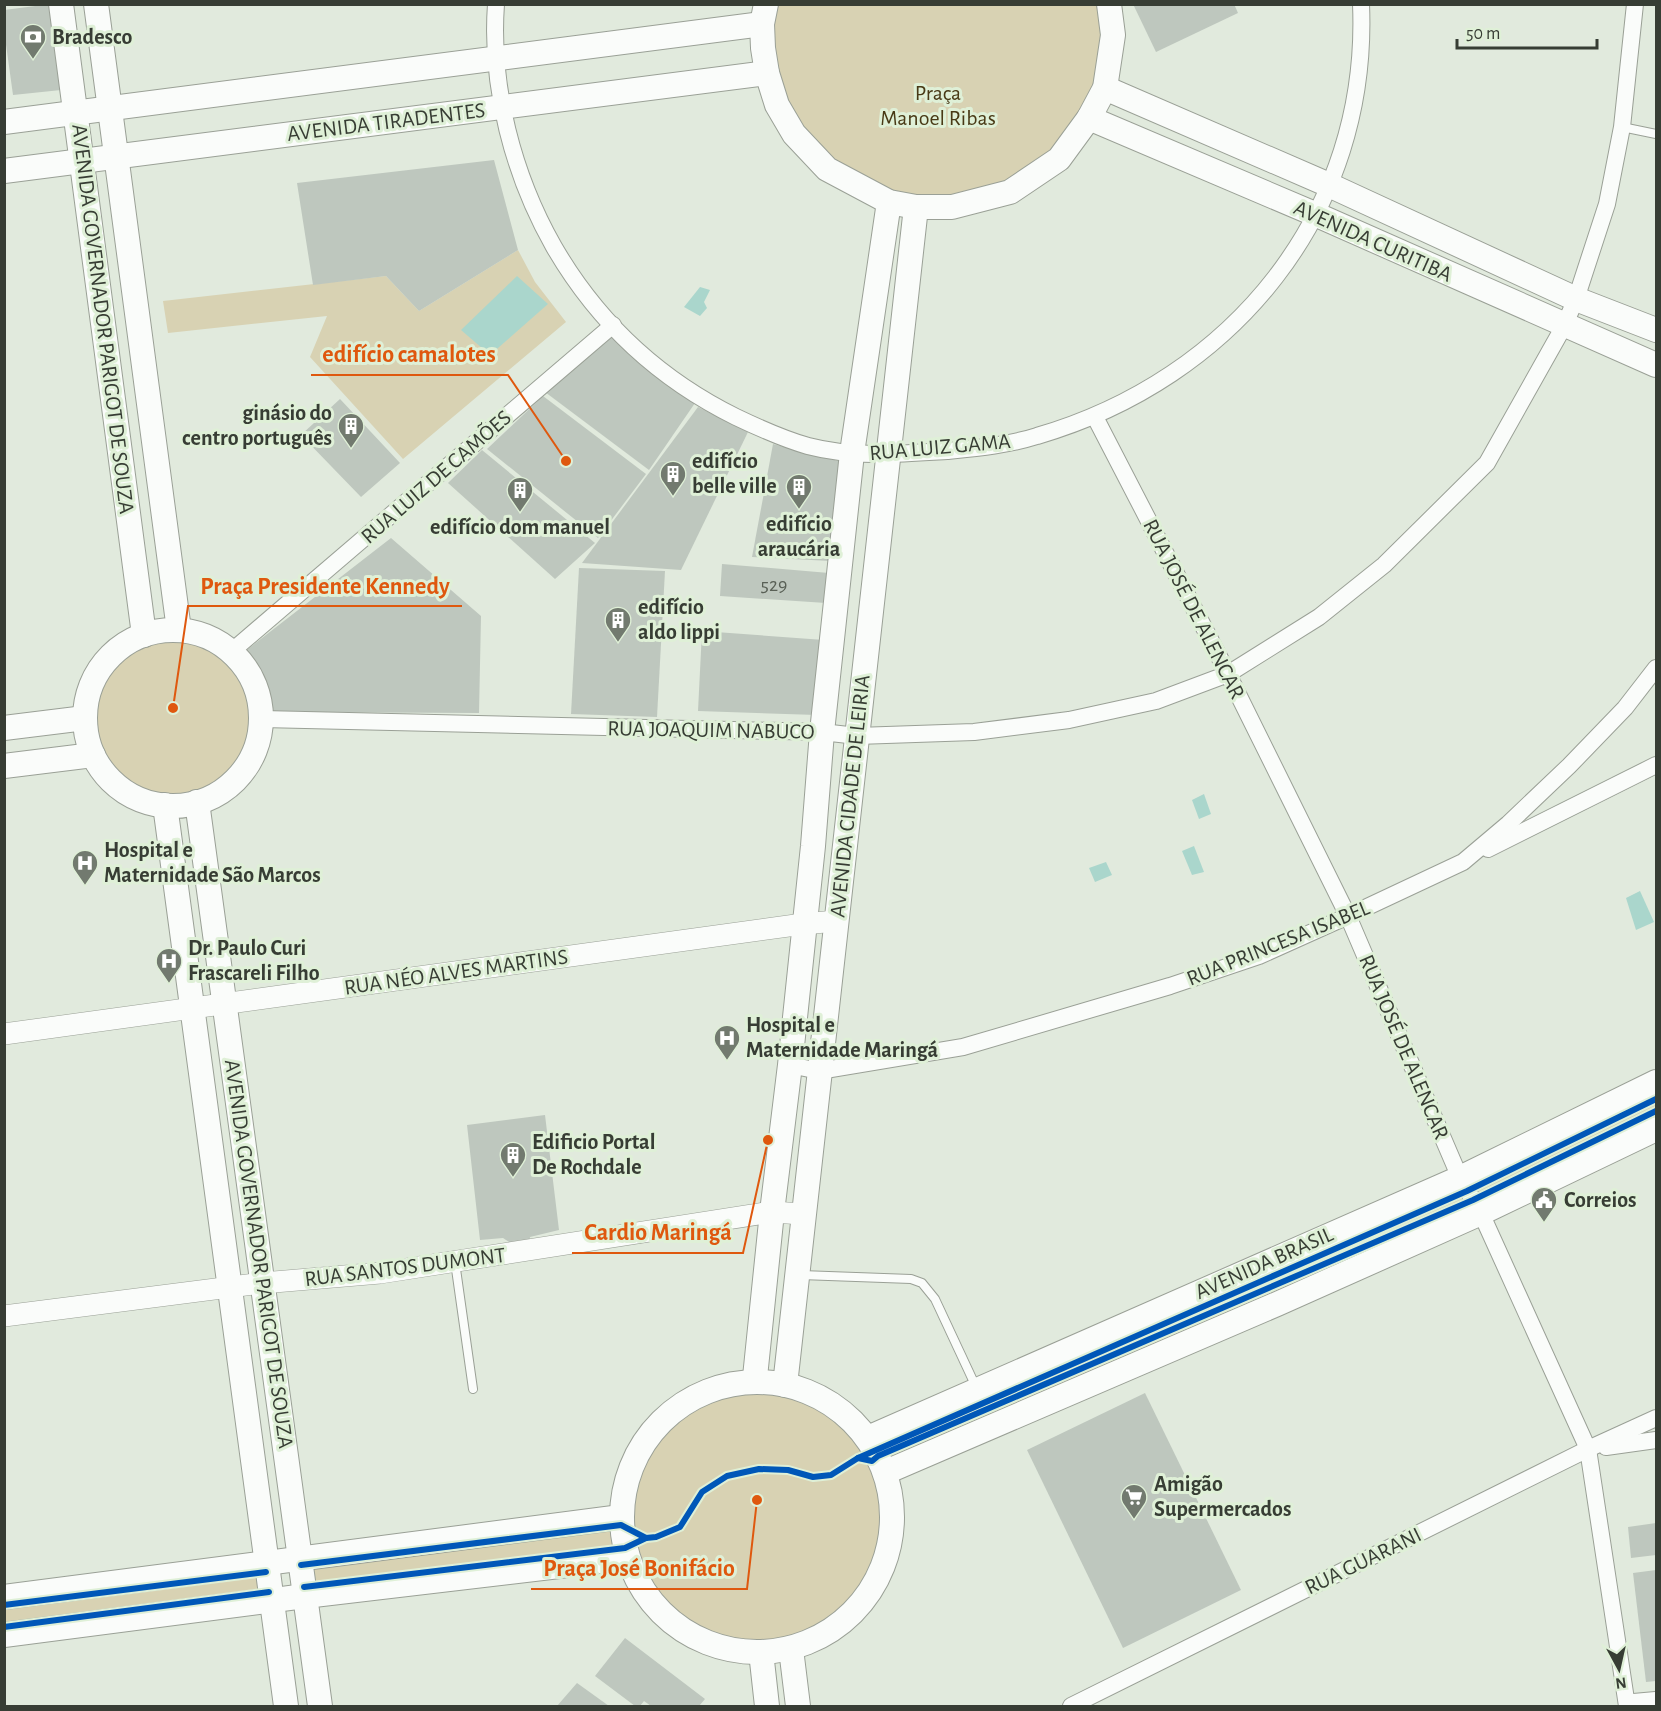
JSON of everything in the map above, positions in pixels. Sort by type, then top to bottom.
[{"type":"main road","name":"AVENIDA GOVERNADOR PARIGOT DE SOUZA","points":[[61,4],[144,635]]},
{"type":"main road","name":"AVENIDA GOVERNADOR PARIGOT DE SOUZA","points":[[96,4],[179,630]]},
{"type":"main road","points":[[4,122],[495,59],[764,14],[766,73],[777,105],[794,134],[827,169],[889,202],[916,207],[952,207],[1010,192],[1059,159],[1089,118],[1105,87],[1113,35],[1109,4]]},
{"type":"main road","name":"AVENIDA TIRADENTES","points":[[4,171],[766,73]]},
{"type":"main road","name":"AVENIDA CURITIBA","points":[[1105,87],[1576,298],[1656,330]]},
{"type":"main road","name":"AVENIDA CURITIBA","points":[[1089,118],[1317,215],[1656,365]]},
{"type":"main road","name":"AVENIDA CIDADE DE LEIRIA","points":[[755,1377],[813,846],[822,732],[852,453],[889,202]]},
{"type":"main road","name":"AVENIDA CIDADE DE LEIRIA","points":[[784,1385],[916,207]]},
{"type":"main road","points":[[179,630],[200,633],[232,651],[254,682],[260,700],[262,719],[260,737],[254,755],[230,785],[215,795],[197,802],[165,805],[150,803],[122,790],[101,768],[93,755],[87,737],[85,718],[87,697],[95,677],[107,659],[123,645],[144,635],[179,630]]},
{"type":"main road","points":[[4,729],[85,718]]},
{"type":"main road","points":[[4,766],[93,755]]},
{"type":"main road","name":"AVENIDA GOVERNADOR PARIGOT DE SOUZA","points":[[197,802],[320,1707]]},
{"type":"main road","name":"AVENIDA GOVERNADOR PARIGOT DE SOUZA","points":[[165,805],[286,1707]]},
{"type":"main road","name":"AVENIDA BRASIL","points":[[868,1438],[1460,1178],[1656,1082]]},
{"type":"main road","name":"AVENIDA BRASIL","points":[[886,1472],[1266,1309],[1480,1213],[1656,1129]]},
{"type":"main road","points":[[755,1377],[784,1385],[815,1395],[843,1412],[868,1438],[886,1472],[893,1516],[886,1561],[865,1600],[832,1630],[791,1648],[760,1652],[731,1650],[704,1642],[678,1627],[656,1608],[639,1584],[627,1558],[621,1517],[626,1484],[638,1453],[657,1426],[683,1404],[713,1389],[755,1377]]},
{"type":"main road","points":[[4,1597],[621,1517]]},
{"type":"main road","points":[[5,1630],[627,1558]]},
{"type":"main road","points":[[791,1648],[798,1707]]},
{"type":"main road","points":[[760,1652],[767,1707]]},
{"type":"main road","points":[[1634,1707],[1656,1704]]},
{"type":"street","name":"RUA LUIZ GAMA","points":[[496,4],[495,59],[514,156],[541,224],[570,273],[591,302],[647,359],[707,403],[766,432],[808,446],[888,456],[975,448],[1022,440],[1095,417],[1145,392],[1175,373],[1239,320],[1272,283],[1317,215],[1329,186],[1347,133],[1356,91],[1362,32],[1360,4]]},
{"type":"street","name":"RUA JOAQUIM NABUCO","points":[[262,719],[822,732],[857,736],[974,732],[1069,720],[1156,700],[1228,674],[1319,617],[1384,565],[1480,471],[1493,453],[1564,326],[1576,298],[1607,204],[1622,127],[1635,4]]},
{"type":"street","name":"RUA LUIZ DE CAMÕES","points":[[232,651],[613,325]]},
{"type":"street","name":"RUA JOSÉ DE ALENCAR","points":[[1095,417],[1228,674],[1348,916],[1460,1178],[1480,1213],[1588,1449],[1627,1707]]},
{"type":"street","name":"RUA PRINCESA ISABEL","points":[[819,1071],[963,1047],[1170,987],[1259,956],[1463,862],[1508,824],[1569,766],[1625,708],[1656,668]]},
{"type":"street","points":[[1463,862],[1656,765]]},
{"type":"street","name":"RUA NÉO ALVES MARTINS","points":[[4,1034],[836,921]]},
{"type":"street","points":[[790,1065],[819,1071]]},
{"type":"street","name":"RUA SANTOS DUMONT","points":[[4,1316],[262,1283],[333,1278],[455,1262],[772,1212],[804,1214]]},
{"type":"street","name":"RUA GUARANI","points":[[1071,1707],[1588,1449],[1656,1418]]},
{"type":"street","points":[[1588,1449],[1656,1440]]},
{"type":"lane","points":[[1622,127],[1656,134]]},
{"type":"lane","points":[[455,1262],[473,1389]]},
{"type":"lane","points":[[797,1275],[911,1279],[922,1283],[935,1299],[977,1389]]},
{"type":"green space","name":"Praça Manoel Ribas","points":[[766,5],[1109,5],[1089,118],[1010,192],[916,207],[827,169],[777,105]]},
{"type":"green space","points":[[518,250],[535,282],[566,322],[403,459],[310,357],[327,316],[168,333],[163,301],[386,276],[419,311]]},
{"type":"green space","points":[[173,630],[207,637],[222,645],[235,656],[246,669],[254,684],[261,718],[254,752],[246,767],[235,780],[222,791],[207,799],[173,806],[139,799],[124,791],[111,780],[100,767],[92,752],[85,718],[92,684],[100,669],[111,656],[124,645],[139,637]]},
{"type":"green space","points":[[1656,1094],[1656,1121],[1475,1203],[882,1463],[892,1514],[884,1560],[862,1598],[829,1628],[788,1645],[744,1649],[699,1638],[652,1604],[627,1558],[304,1587],[301,1565],[621,1517],[625,1484],[638,1453],[657,1426],[683,1404],[713,1389],[755,1377],[815,1395],[843,1412],[868,1438]]},
{"type":"green space","points":[[266,1572],[269,1592],[5,1627],[5,1605]]},
{"type":"water","points":[[517,276],[548,304],[490,355],[461,330]]},
{"type":"water","points":[[700,287],[710,290],[704,302],[707,308],[700,316],[684,307]]},
{"type":"water","points":[[1204,794],[1211,814],[1199,819],[1192,800]]},
{"type":"water","points":[[1194,846],[1204,872],[1192,875],[1182,851]]},
{"type":"water","points":[[1106,862],[1112,875],[1095,882],[1089,868]]},
{"type":"water","points":[[1640,891],[1654,922],[1636,930],[1626,898]]},
{"type":"building","name":"Bradesco","points":[[51,4],[61,90],[13,95],[4,30],[4,10]]},
{"type":"building","points":[[1133,4],[1234,4],[1238,13],[1156,52]]},
{"type":"building","points":[[494,160],[518,250],[419,311],[386,276],[313,285],[297,183]]},
{"type":"building","points":[[613,333],[695,403],[649,470],[545,392]]},
{"type":"building","points":[[543,396],[646,474],[598,538],[487,449]]},
{"type":"building","name":"ginásio do centro português","points":[[340,399],[400,463],[361,497],[301,435]]},
{"type":"building","name":"edifício belle ville","points":[[698,407],[748,432],[681,570],[582,563]]},
{"type":"building","name":"edifício araucária","points":[[773,444],[842,462],[831,561],[752,557]]},
{"type":"building","name":"edifício dom manuel","points":[[482,450],[595,543],[555,579],[448,483]]},
{"type":"building","points":[[391,538],[481,616],[479,713],[267,712],[263,686],[244,652]]},
{"type":"building","points":[[722,564],[829,573],[826,603],[720,596]]},
{"type":"building","name":"edifício aldo lippi","points":[[579,568],[665,571],[657,717],[571,714]]},
{"type":"building","points":[[702,631],[824,640],[817,715],[698,711]]},
{"type":"building","name":"Edificio Portal De Rochdale","points":[[545,1115],[559,1230],[530,1237],[529,1243],[509,1242],[503,1238],[480,1240],[467,1125]]},
{"type":"building","name":"Amigão Supermercados","points":[[1145,1393],[1241,1590],[1123,1648],[1027,1450]]},
{"type":"building","points":[[1656,1523],[1656,1555],[1631,1558],[1628,1527]]},
{"type":"building","points":[[1656,1570],[1656,1681],[1646,1682],[1633,1573]]},
{"type":"building","points":[[625,1638],[705,1699],[699,1706],[651,1706],[644,1701],[640,1706],[635,1706],[595,1676]]},
{"type":"building","points":[[577,1683],[609,1706],[557,1706]]},
{"type":"cycle path","points":[[1656,1099],[1467,1191],[858,1458],[872,1461],[878,1456],[1473,1200],[1656,1111]]},
{"type":"cycle path","points":[[646,1538],[656,1537],[680,1527],[702,1492],[727,1476],[759,1469],[788,1470],[813,1477],[831,1475],[858,1458]]},
{"type":"cycle path","points":[[301,1565],[621,1525],[646,1538],[625,1548],[304,1587]]},
{"type":"cycle path","points":[[4,1605],[266,1572]]},
{"type":"cycle path","points":[[4,1627],[269,1592]]},
{"type":"place","name":"Bradesco","points":[[33,60]]},
{"type":"place","name":"ginásio do centro português","points":[[351,449]]},
{"type":"place","name":"edifício camalotes","points":[[566,461]]},
{"type":"place","name":"edifício belle ville","points":[[673,497]]},
{"type":"place","name":"edifício araucária","points":[[799,510]]},
{"type":"place","name":"edifício dom manuel","points":[[520,513]]},
{"type":"place","name":"edifício aldo lippi","points":[[618,643]]},
{"type":"place","name":"Praça Presidente Kennedy","points":[[173,708]]},
{"type":"place","name":"Hospital e Maternidade São Marcos","points":[[85,886]]},
{"type":"place","name":"Dr. Paulo Curi Frascareli Filho","points":[[169,984]]},
{"type":"place","name":"Hospital e Maternidade Maringá","points":[[727,1061]]},
{"type":"place","name":"Cardio Maringá","points":[[768,1140]]},
{"type":"place","name":"Edificio Portal De Rochdale","points":[[513,1178]]},
{"type":"place","name":"Correios","points":[[1544,1223]]},
{"type":"place","name":"Praça José Bonifácio","points":[[757,1500]]},
{"type":"place","name":"Amigão Supermercados","points":[[1134,1520]]}]
